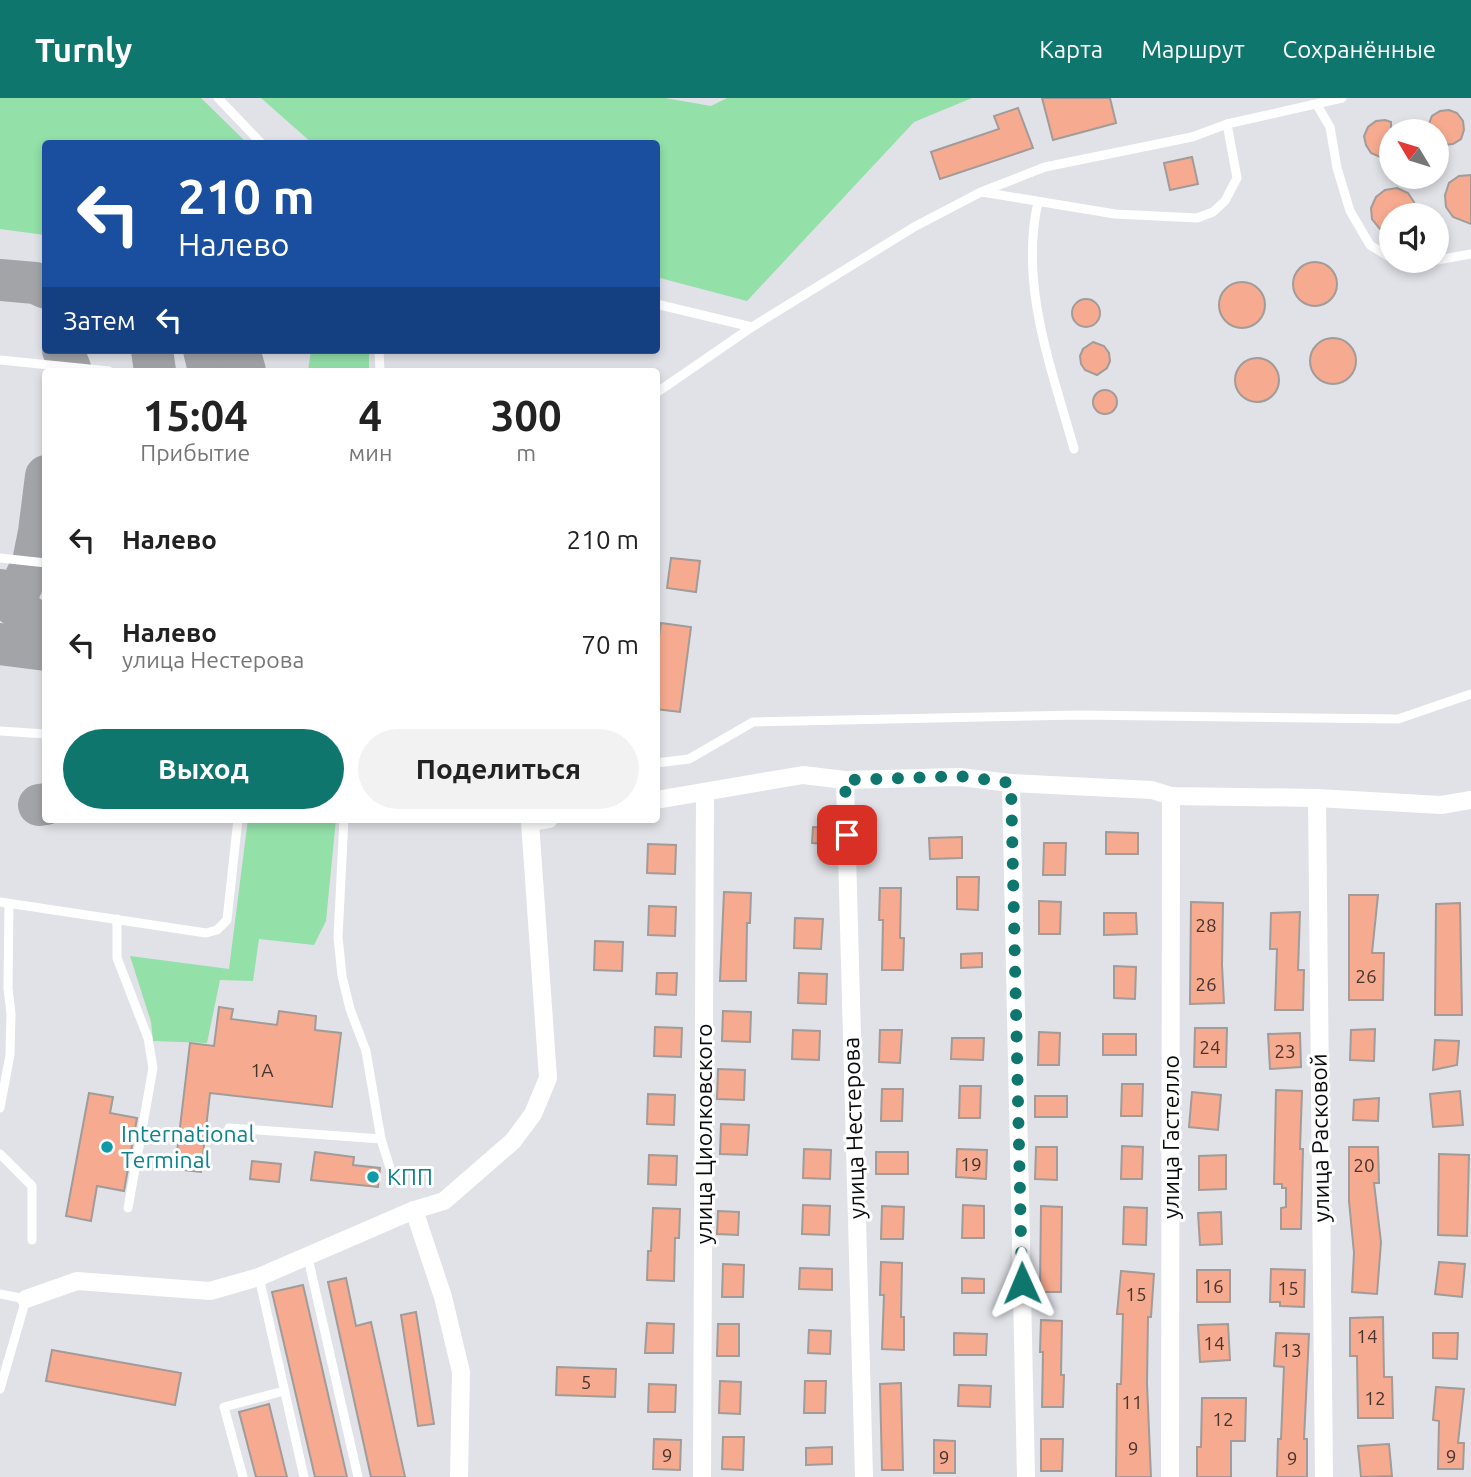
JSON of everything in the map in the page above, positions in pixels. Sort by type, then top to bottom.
[{"type":"street","points":[[660,799],[803,775],[845,780],[959,776],[1011,783],[1152,790],[1171,796],[1441,805],[1471,800]]},
{"type":"street","name":"улица Нестерова","points":[[845,780],[864,1477]]},
{"type":"street","points":[[1011,783],[1026,1477]]},
{"type":"street","name":"улица Циолковского","points":[[702,1477],[705,792]]},
{"type":"street","name":"улица Гастелло","points":[[1170,1477],[1171,796]]},
{"type":"street","name":"улица Расковой","points":[[1317,799],[1324,1477]]},
{"type":"street","points":[[26,1299],[77,1281],[210,1291],[259,1277],[414,1210],[444,1201],[513,1141],[533,1114],[548,1077],[530,823]]},
{"type":"street","points":[[414,1210],[443,1297],[461,1372],[459,1477]]},
{"type":"lane","points":[[218,98],[258,140]]},
{"type":"lane","points":[[660,390],[752,327],[914,228],[981,192],[1045,167],[1192,137],[1227,124],[1342,98]]},
{"type":"lane","points":[[1317,105],[1329,127],[1337,168],[1350,211],[1370,245],[1379,251]]},
{"type":"lane","points":[[981,192],[1115,214],[1197,218],[1213,212],[1225,201],[1237,178],[1227,124]]},
{"type":"lane","points":[[1038,202],[1032,230],[1031,257],[1037,315],[1074,449]]},
{"type":"lane","points":[[1449,258],[1471,254]]},
{"type":"lane","points":[[660,305],[752,327]]},
{"type":"lane","points":[[0,360],[80,368]]},
{"type":"lane","points":[[0,558],[42,563]]},
{"type":"lane","points":[[660,763],[688,760],[753,722],[1080,715],[1398,719],[1471,694]]},
{"type":"lane","points":[[0,730],[42,734]]},
{"type":"lane","points":[[0,1108],[10,1055],[11,1014],[4,903],[206,933],[217,930],[227,920],[239,823]]},
{"type":"lane","points":[[344,823],[338,937],[342,976],[373,1078],[381,1139],[390,1168]]},
{"type":"lane","points":[[117,919],[117,958],[149,1038],[153,1068],[128,1208]]},
{"type":"lane","points":[[229,1128],[381,1139]]},
{"type":"lane","points":[[0,1154],[32,1185],[32,1240]]},
{"type":"lane","points":[[307,1258],[358,1477]]},
{"type":"lane","points":[[259,1277],[304,1477]]},
{"type":"lane","points":[[0,1294],[26,1299],[0,1389]]},
{"type":"lane","points":[[243,1477],[224,1407],[284,1391]]},
{"type":"green space","points":[[0,98],[201,98],[244,140],[42,140],[42,235],[0,229]]},
{"type":"green space","points":[[261,98],[665,98],[711,106],[727,98],[972,98],[914,122],[747,301],[660,278],[660,140],[309,140]]},
{"type":"green space","points":[[310,354],[369,354],[369,368],[308,368]]},
{"type":"green space","points":[[247,823],[336,823],[326,921],[314,945],[259,939],[253,981],[220,980],[207,1043],[153,1041],[151,1022],[130,956],[229,969]]},
{"type":"building","points":[[1042,98],[1110,98],[1116,123],[1053,140]]},
{"type":"building","points":[[1018,108],[1033,148],[940,179],[931,152],[999,129],[994,116]]},
{"type":"building","points":[[1440,111],[1457,113],[1463,121],[1461,139],[1453,144],[1449,144],[1449,119],[1431,119]]},
{"type":"building","points":[[1379,121],[1379,157],[1371,153],[1364,136],[1368,127]]},
{"type":"building","points":[[1192,157],[1198,184],[1170,190],[1164,163]]},
{"type":"building","points":[[1471,175],[1471,224],[1453,217],[1449,211],[1449,203],[1446,203],[1449,183],[1459,176]]},
{"type":"building","points":[[1399,189],[1408,193],[1414,203],[1379,203],[1379,228],[1372,219],[1371,208],[1376,197],[1385,190]]},
{"type":"building","points":[[1315,262],[1330,269],[1337,284],[1330,299],[1315,306],[1300,299],[1293,284],[1300,269]]},
{"type":"building","points":[[1242,282],[1251,283],[1258,289],[1264,296],[1264,314],[1258,321],[1251,327],[1242,328],[1233,327],[1226,321],[1220,314],[1219,305],[1220,296],[1226,289],[1233,283]]},
{"type":"building","points":[[1086,299],[1096,303],[1100,313],[1096,323],[1086,327],[1076,323],[1072,313],[1076,303]]},
{"type":"building","points":[[1333,338],[1349,345],[1356,361],[1349,377],[1333,384],[1317,377],[1310,361],[1317,345]]},
{"type":"building","points":[[1093,342],[1104,346],[1110,361],[1107,368],[1097,375],[1085,370],[1080,356],[1083,349]]},
{"type":"building","points":[[1257,358],[1266,359],[1273,364],[1278,371],[1278,389],[1273,396],[1266,401],[1257,402],[1248,401],[1241,396],[1236,389],[1235,380],[1236,371],[1241,364],[1248,359]]},
{"type":"building","points":[[1105,390],[1114,393],[1117,402],[1114,411],[1105,414],[1096,411],[1093,402],[1096,393]]},
{"type":"building","points":[[671,558],[700,561],[696,592],[667,588]]},
{"type":"building","points":[[661,623],[691,627],[680,712],[660,710]]},
{"type":"building","points":[[813,827],[827,828],[827,844],[812,843]]},
{"type":"building","points":[[1106,832],[1138,833],[1138,854],[1106,854]]},
{"type":"building","points":[[962,837],[962,858],[930,859],[929,838]]},
{"type":"building","points":[[1044,843],[1066,843],[1065,875],[1043,875]]},
{"type":"building","points":[[648,844],[676,845],[675,874],[647,873]]},
{"type":"building","points":[[957,877],[979,877],[978,910],[957,909]]},
{"type":"building","points":[[880,888],[901,888],[900,938],[904,938],[903,970],[882,970],[883,920],[879,920]]},
{"type":"building","points":[[724,892],[751,893],[750,923],[747,923],[746,981],[720,981]]},
{"type":"building","points":[[1349,895],[1378,895],[1372,953],[1384,953],[1383,1000],[1349,1000]]},
{"type":"building","points":[[1039,901],[1061,902],[1060,934],[1039,934]]},
{"type":"building","points":[[1191,902],[1223,903],[1224,1003],[1190,1004]]},
{"type":"building","points":[[1460,903],[1462,1015],[1435,1015],[1436,904]]},
{"type":"building","points":[[649,906],[676,907],[675,936],[648,935]]},
{"type":"building","points":[[1300,912],[1298,970],[1304,970],[1303,1010],[1275,1010],[1277,949],[1270,949],[1271,913]]},
{"type":"building","points":[[1104,913],[1136,913],[1137,934],[1104,935]]},
{"type":"building","points":[[795,918],[823,919],[821,949],[794,948]]},
{"type":"building","points":[[595,941],[623,942],[622,971],[594,970]]},
{"type":"building","points":[[982,953],[982,967],[961,968],[961,954]]},
{"type":"building","points":[[1114,966],[1136,967],[1135,999],[1114,998]]},
{"type":"building","points":[[657,973],[677,973],[676,995],[656,994]]},
{"type":"building","points":[[799,973],[827,974],[826,1004],[798,1003]]},
{"type":"building","points":[[219,1007],[233,1009],[231,1019],[277,1025],[279,1011],[316,1016],[315,1030],[341,1033],[332,1107],[210,1093],[201,1172],[175,1169],[190,1043],[214,1046]]},
{"type":"building","points":[[723,1011],[751,1012],[750,1042],[722,1041]]},
{"type":"building","points":[[655,1027],[682,1028],[681,1057],[654,1056]]},
{"type":"building","points":[[1195,1028],[1227,1028],[1226,1067],[1194,1067]]},
{"type":"building","points":[[1375,1029],[1374,1061],[1350,1060],[1351,1030]]},
{"type":"building","points":[[793,1030],[820,1031],[819,1060],[792,1059]]},
{"type":"building","points":[[880,1030],[902,1030],[900,1063],[879,1062]]},
{"type":"building","points":[[1039,1032],[1060,1033],[1059,1065],[1038,1065]]},
{"type":"building","points":[[1300,1033],[1301,1067],[1270,1069],[1268,1034]]},
{"type":"building","points":[[1103,1034],[1136,1034],[1136,1055],[1103,1055]]},
{"type":"building","points":[[952,1038],[984,1038],[983,1060],[951,1059]]},
{"type":"building","points":[[1435,1040],[1459,1041],[1457,1065],[1433,1070]]},
{"type":"building","points":[[718,1069],[745,1070],[744,1100],[717,1099]]},
{"type":"building","points":[[1122,1084],[1143,1084],[1142,1116],[1121,1116]]},
{"type":"building","points":[[960,1086],[981,1086],[980,1118],[959,1118]]},
{"type":"building","points":[[882,1089],[903,1089],[902,1121],[881,1121]]},
{"type":"building","points":[[1276,1090],[1302,1091],[1301,1229],[1281,1229],[1281,1208],[1286,1207],[1286,1188],[1282,1188],[1282,1184],[1274,1184]]},
{"type":"building","points":[[1460,1091],[1463,1125],[1433,1127],[1430,1094]]},
{"type":"building","points":[[1192,1092],[1221,1095],[1218,1130],[1189,1127]]},
{"type":"building","name":"International Terminal","points":[[89,1093],[113,1097],[110,1113],[137,1118],[124,1191],[97,1186],[91,1221],[66,1216]]},
{"type":"building","points":[[648,1094],[675,1095],[674,1125],[647,1124]]},
{"type":"building","points":[[1035,1096],[1067,1096],[1067,1117],[1035,1117]]},
{"type":"building","points":[[1379,1098],[1378,1121],[1353,1120],[1354,1100]]},
{"type":"building","points":[[721,1124],[749,1125],[747,1155],[720,1154]]},
{"type":"building","points":[[1122,1146],[1143,1147],[1142,1179],[1121,1179]]},
{"type":"building","points":[[1036,1147],[1057,1147],[1057,1180],[1035,1179]]},
{"type":"building","points":[[1349,1147],[1378,1147],[1379,1183],[1374,1183],[1381,1242],[1377,1294],[1352,1292],[1354,1253],[1349,1201]]},
{"type":"building","points":[[804,1149],[831,1150],[830,1179],[803,1178]]},
{"type":"building","points":[[957,1149],[987,1150],[986,1179],[956,1177]]},
{"type":"building","points":[[315,1152],[354,1157],[353,1165],[380,1168],[378,1187],[311,1180]]},
{"type":"building","points":[[876,1152],[908,1152],[908,1174],[876,1174]]},
{"type":"building","points":[[1439,1154],[1469,1155],[1467,1236],[1438,1235]]},
{"type":"building","points":[[649,1155],[677,1156],[676,1185],[648,1184]]},
{"type":"building","points":[[1226,1155],[1226,1189],[1199,1190],[1199,1156]]},
{"type":"building","points":[[252,1161],[281,1164],[279,1182],[250,1179]]},
{"type":"building","points":[[803,1205],[830,1206],[829,1235],[802,1234]]},
{"type":"building","points":[[963,1205],[984,1206],[984,1238],[962,1238]]},
{"type":"building","points":[[882,1206],[904,1207],[903,1239],[881,1239]]},
{"type":"building","points":[[1041,1206],[1062,1207],[1061,1292],[1040,1292]]},
{"type":"building","points":[[1124,1207],[1147,1208],[1146,1245],[1123,1244]]},
{"type":"building","points":[[653,1208],[680,1209],[679,1238],[675,1238],[674,1281],[647,1280]]},
{"type":"building","points":[[718,1211],[739,1212],[738,1235],[717,1234]]},
{"type":"building","points":[[1221,1212],[1222,1244],[1200,1245],[1198,1213]]},
{"type":"building","points":[[881,1262],[902,1263],[901,1317],[904,1317],[904,1350],[882,1349],[884,1295],[880,1295]]},
{"type":"building","points":[[1439,1262],[1465,1264],[1462,1297],[1435,1294]]},
{"type":"building","points":[[723,1264],[744,1265],[743,1297],[722,1297]]},
{"type":"building","points":[[800,1268],[832,1269],[832,1290],[799,1289]]},
{"type":"building","points":[[1271,1269],[1305,1270],[1304,1307],[1280,1306],[1280,1302],[1270,1302]]},
{"type":"building","points":[[1197,1270],[1230,1270],[1230,1302],[1197,1302]]},
{"type":"building","points":[[1121,1271],[1154,1274],[1151,1317],[1148,1317],[1147,1383],[1151,1477],[1116,1477],[1117,1384],[1121,1384],[1123,1314],[1117,1314]]},
{"type":"building","points":[[346,1278],[356,1326],[371,1322],[405,1477],[371,1477],[328,1282]]},
{"type":"building","points":[[962,1278],[984,1279],[984,1293],[962,1293]]},
{"type":"building","points":[[303,1285],[347,1477],[315,1477],[272,1292]]},
{"type":"building","points":[[416,1312],[434,1424],[418,1426],[401,1315]]},
{"type":"building","points":[[1383,1317],[1384,1377],[1392,1377],[1393,1418],[1358,1418],[1357,1356],[1350,1356],[1350,1318]]},
{"type":"building","points":[[1041,1320],[1062,1321],[1063,1407],[1042,1407]]},
{"type":"building","points":[[647,1323],[674,1324],[673,1353],[645,1353]]},
{"type":"building","points":[[718,1324],[739,1324],[739,1356],[717,1356]]},
{"type":"building","points":[[1228,1324],[1230,1360],[1200,1362],[1198,1325]]},
{"type":"building","points":[[809,1330],[831,1331],[830,1354],[808,1353]]},
{"type":"building","points":[[954,1333],[987,1334],[986,1355],[954,1355]]},
{"type":"building","points":[[1276,1333],[1309,1334],[1304,1439],[1307,1439],[1307,1477],[1277,1477],[1284,1367],[1274,1366]]},
{"type":"building","points":[[1433,1333],[1458,1333],[1457,1359],[1433,1358]]},
{"type":"building","points":[[52,1350],[181,1373],[175,1405],[46,1381]]},
{"type":"building","points":[[557,1367],[616,1369],[615,1397],[556,1395]]},
{"type":"building","points":[[720,1381],[741,1382],[740,1414],[719,1413]]},
{"type":"building","points":[[805,1381],[826,1381],[825,1413],[804,1413]]},
{"type":"building","points":[[901,1383],[903,1470],[882,1470],[880,1384]]},
{"type":"building","points":[[649,1384],[676,1385],[675,1412],[648,1412]]},
{"type":"building","points":[[959,1385],[991,1386],[990,1407],[958,1406]]},
{"type":"building","points":[[1436,1387],[1464,1389],[1458,1443],[1464,1443],[1463,1469],[1438,1469],[1439,1421],[1433,1420]]},
{"type":"building","points":[[1202,1398],[1246,1398],[1245,1441],[1231,1441],[1231,1477],[1197,1477]]},
{"type":"building","points":[[269,1404],[287,1477],[256,1477],[239,1412]]},
{"type":"building","points":[[723,1437],[744,1437],[743,1470],[722,1469]]},
{"type":"building","points":[[654,1439],[681,1440],[680,1470],[653,1469]]},
{"type":"building","points":[[1041,1439],[1063,1439],[1062,1471],[1041,1471]]},
{"type":"building","points":[[934,1440],[955,1441],[955,1473],[934,1473]]},
{"type":"building","points":[[1389,1444],[1392,1476],[1361,1477],[1358,1446]]},
{"type":"building","points":[[832,1447],[832,1464],[806,1465],[806,1448]]},
{"type":"taxiway","points":[[0,280],[35,283],[42,286]]},
{"type":"taxiway","points":[[65,354],[70,368]]},
{"type":"taxiway","points":[[153,354],[155,368]]},
{"type":"taxiway","points":[[205,354],[208,368]]},
{"type":"taxiway","points":[[240,354],[244,368]]},
{"type":"taxiway","points":[[13,604],[33,562],[42,508]]},
{"type":"taxiway","points":[[0,590],[42,627]]},
{"type":"taxiway","points":[[0,644],[42,649]]},
{"type":"place","name":"International Terminal","points":[[107,1147]]},
{"type":"place","name":"КПП","points":[[373,1177]]},
{"type":"route","points":[[847,835],[845,780],[959,776],[1011,783],[1022,1283]]}]
